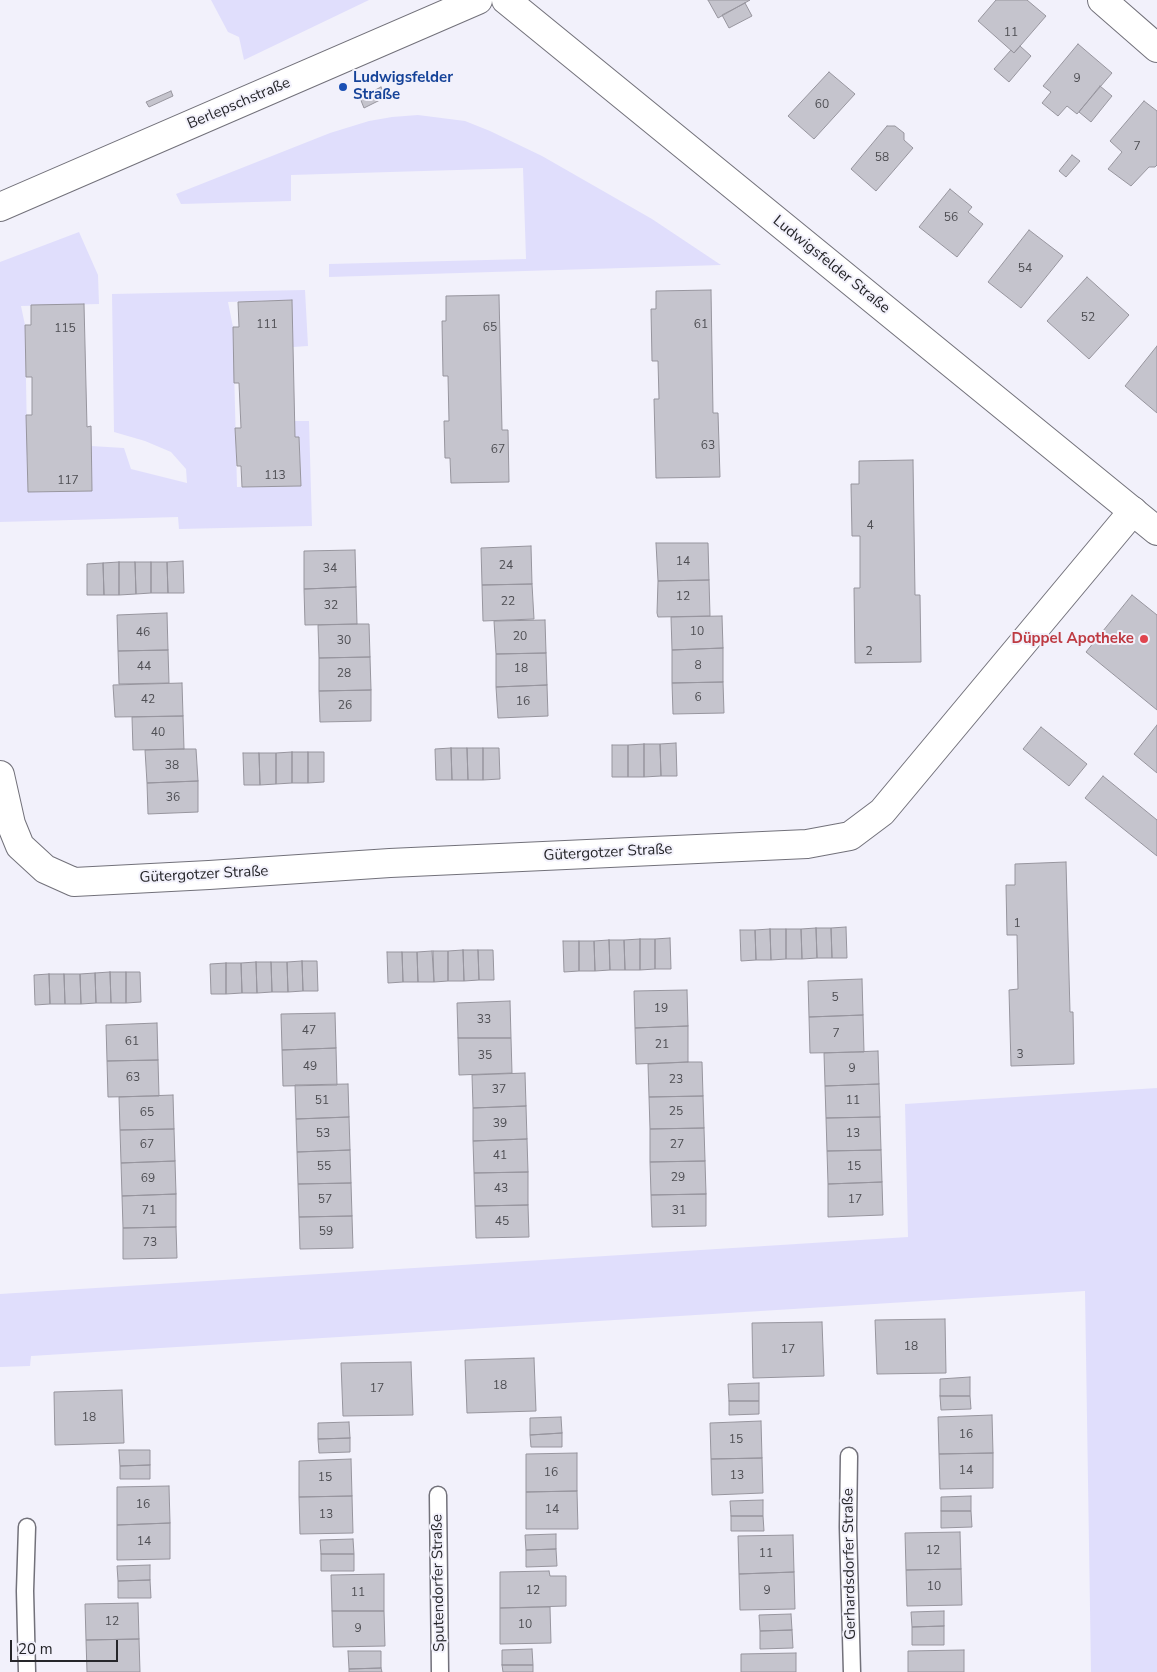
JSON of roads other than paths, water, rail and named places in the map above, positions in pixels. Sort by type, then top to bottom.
[{"type":"street","name":"Berlepschstraße","points":[[0,207],[478,0]]},
{"type":"street","name":"Ludwigsfelder Straße","points":[[506,0],[1157,530]]},
{"type":"street","points":[[1102,0],[1157,48]]},
{"type":"street","name":"Gütergotzer Straße","points":[[0,775],[11,824],[20,846],[45,869],[74,882],[390,863],[807,844],[850,836],[882,812],[1133,511]]},
{"type":"lane","name":"Gerhardsdorfer Straße","points":[[849,1456],[848,1527],[852,1672]]},
{"type":"lane","name":"Sputendorfer Straße","points":[[438,1495],[440,1672]]},
{"type":"lane","points":[[27,1527],[25,1591],[27,1672]]},
{"type":"place","name":"Ludwigsfelder Straße","points":[[343,87]]},
{"type":"place","name":"Düppel Apotheke","points":[[1144,639]]}]
